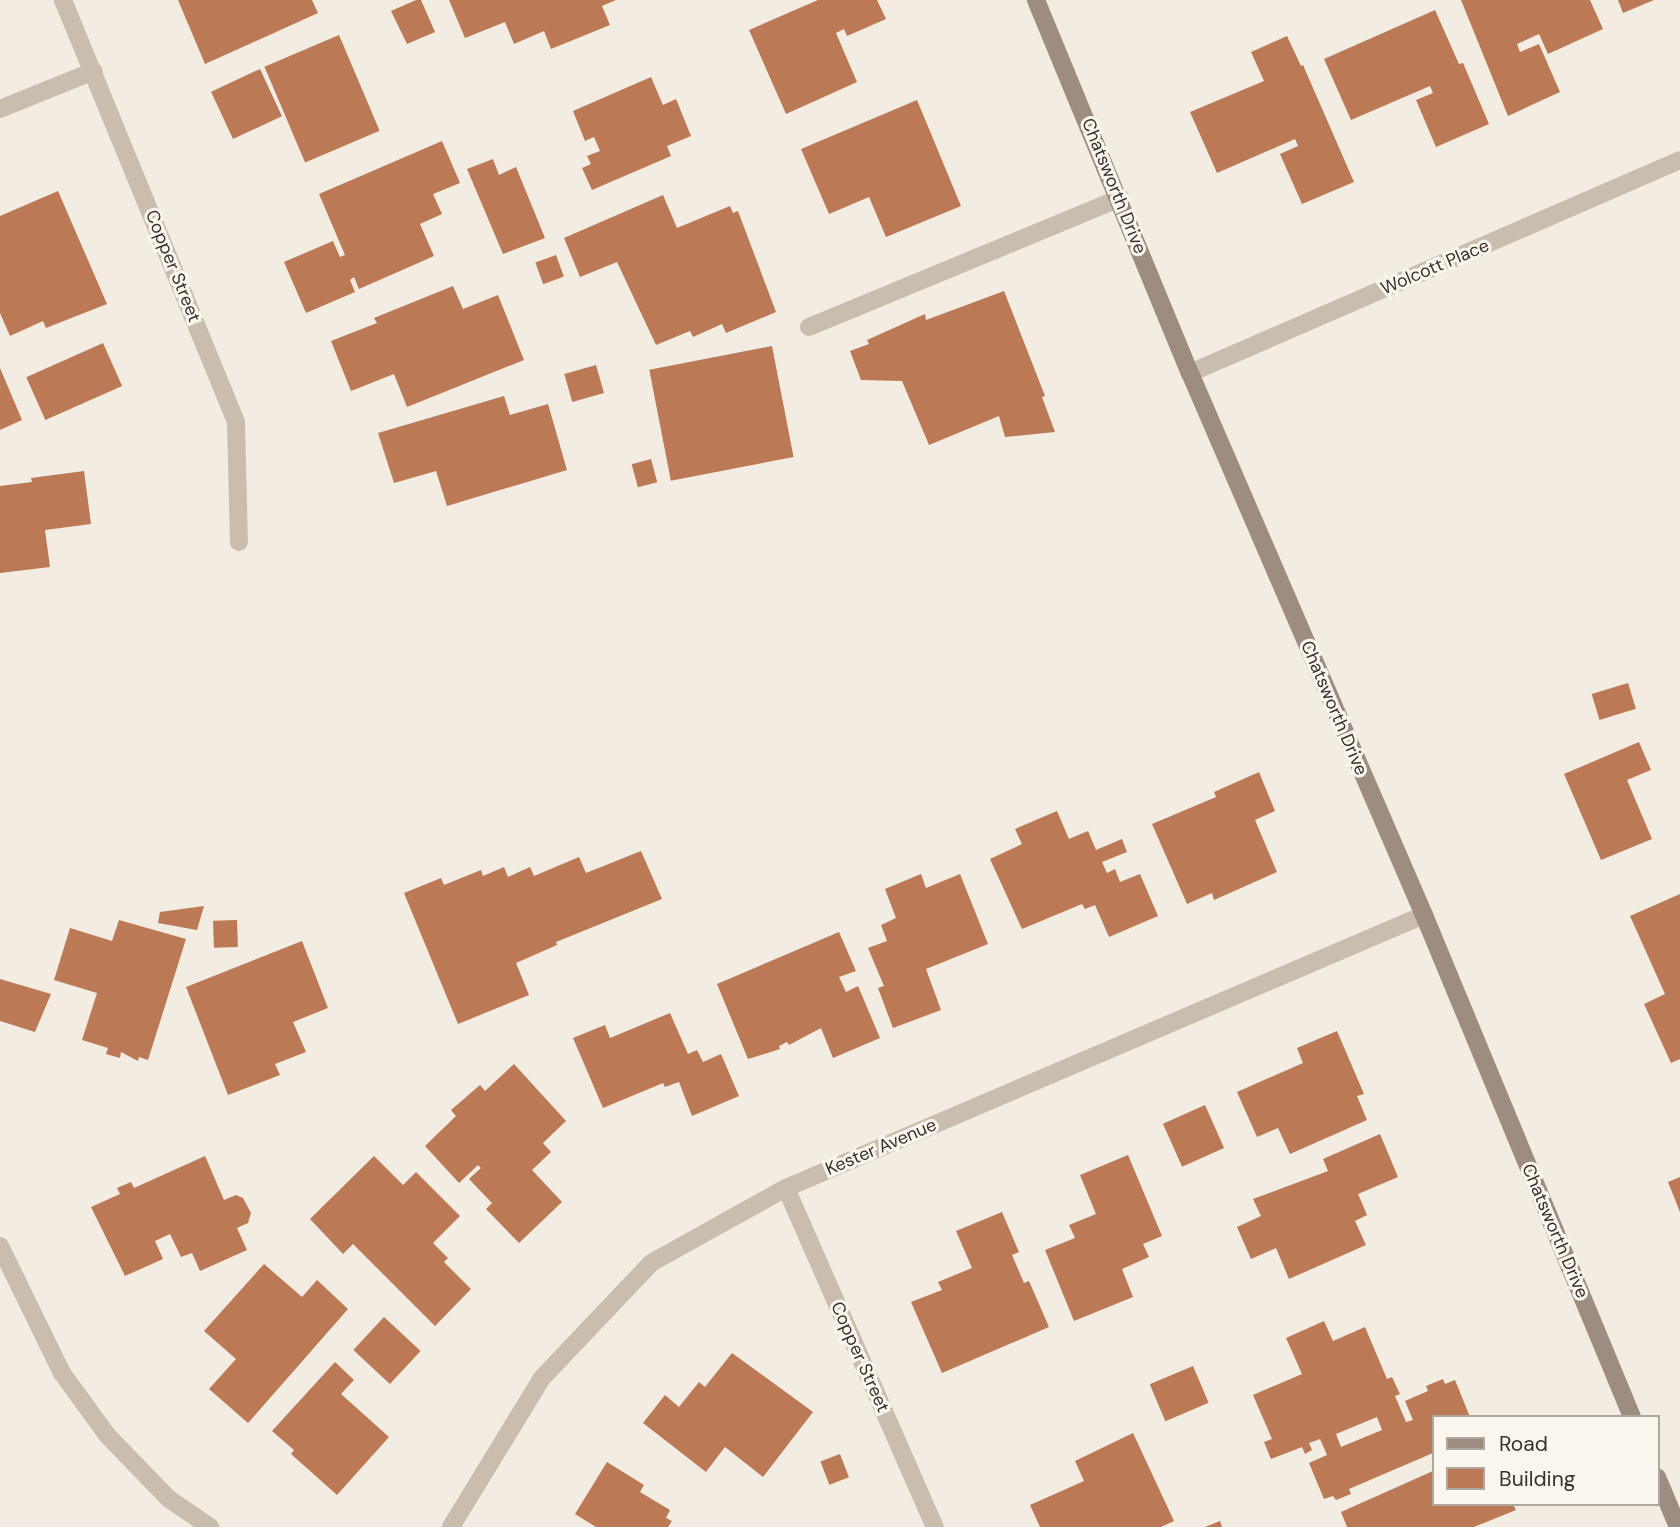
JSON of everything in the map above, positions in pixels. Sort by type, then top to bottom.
[{"type":"main road","name":"Chatsworth Drive","points":[[1036,0],[1190,373],[1424,915],[1631,1415]]},
{"type":"main road","points":[[1659,1482],[1678,1527]]},
{"type":"street","name":"Copper Street","points":[[63,0],[236,422],[239,542]]},
{"type":"street","points":[[0,109],[94,71]]},
{"type":"street","name":"Wolcott Place","points":[[1190,373],[1680,160]]},
{"type":"street","points":[[809,327],[1120,198]]},
{"type":"street","name":"Kester Avenue","points":[[451,1527],[542,1378],[652,1263],[786,1188],[1424,915]]},
{"type":"street","name":"Copper Street","points":[[786,1188],[935,1527]]},
{"type":"street","points":[[0,1246],[62,1373],[107,1435],[169,1499],[210,1527]]},
{"type":"building","points":[[178,0],[312,0],[318,13],[205,64]]},
{"type":"building","points":[[421,0],[435,32],[407,44],[391,11]]},
{"type":"building","points":[[449,0],[616,0],[602,6],[610,25],[551,49],[544,31],[514,44],[505,22],[465,38]]},
{"type":"building","points":[[818,0],[877,0],[886,19],[847,36],[844,29],[836,33],[857,82],[786,114],[749,30]]},
{"type":"building","points":[[1461,0],[1590,0],[1603,29],[1548,54],[1539,34],[1517,44],[1520,52],[1539,44],[1560,92],[1508,116]]},
{"type":"building","points":[[1618,0],[1654,0],[1623,13]]},
{"type":"building","points":[[1435,10],[1459,64],[1463,63],[1489,124],[1436,147],[1416,100],[1433,93],[1430,86],[1351,120],[1324,59]]},
{"type":"building","points":[[339,35],[380,131],[305,162],[264,67]]},
{"type":"building","points":[[1287,36],[1301,66],[1303,65],[1354,182],[1302,204],[1280,154],[1298,146],[1295,139],[1217,173],[1190,112],[1264,81],[1251,52]]},
{"type":"building","points":[[260,69],[282,116],[233,139],[211,92]]},
{"type":"building","points":[[651,77],[663,105],[676,99],[691,136],[667,146],[671,156],[592,190],[582,168],[591,164],[587,156],[600,151],[594,137],[585,141],[573,111]]},
{"type":"building","points":[[917,100],[961,206],[886,237],[869,197],[829,214],[801,149]]},
{"type":"building","points":[[442,141],[460,183],[433,194],[442,214],[420,224],[434,256],[359,289],[354,277],[350,280],[355,292],[306,313],[284,262],[333,241],[340,257],[345,255],[319,194]]},
{"type":"building","points":[[493,159],[499,175],[516,167],[545,238],[503,254],[467,169]]},
{"type":"building","points":[[58,191],[107,304],[46,328],[43,321],[10,336],[0,313],[0,216]]},
{"type":"building","points":[[663,195],[677,228],[730,206],[733,213],[738,211],[776,312],[726,333],[722,324],[693,337],[690,331],[656,345],[617,262],[580,277],[564,238]]},
{"type":"building","points":[[556,255],[564,277],[543,284],[535,263]]},
{"type":"building","points":[[453,286],[463,309],[498,295],[524,360],[407,407],[394,374],[351,391],[331,341],[377,323],[374,318]]},
{"type":"building","points":[[1004,291],[1045,396],[1042,397],[1055,432],[1005,437],[999,416],[929,445],[902,381],[861,380],[850,351],[869,344],[867,340],[925,314],[926,320]]},
{"type":"building","points":[[103,343],[122,386],[45,420],[26,377]]},
{"type":"building","points":[[772,346],[794,457],[671,481],[649,370]]},
{"type":"building","points":[[596,365],[604,393],[572,402],[564,374]]},
{"type":"building","points":[[0,368],[22,420],[0,430]]},
{"type":"building","points":[[504,396],[510,415],[548,404],[567,470],[447,506],[436,471],[394,483],[378,433]]},
{"type":"building","points":[[651,459],[657,482],[638,487],[632,464]]},
{"type":"building","points":[[84,471],[91,524],[45,530],[50,567],[0,573],[0,486],[32,482],[31,478]]},
{"type":"building","points":[[1628,683],[1636,709],[1600,720],[1592,694]]},
{"type":"building","points":[[1639,742],[1651,770],[1627,780],[1652,839],[1601,860],[1564,774]]},
{"type":"building","points":[[1259,772],[1275,811],[1255,820],[1277,872],[1214,900],[1212,893],[1187,904],[1152,824],[1216,797],[1214,792]]},
{"type":"building","points":[[1057,811],[1069,839],[1088,831],[1096,850],[1122,839],[1127,852],[1102,862],[1107,873],[1115,869],[1120,882],[1140,874],[1158,916],[1109,937],[1095,905],[1085,909],[1082,904],[1022,929],[990,859],[1022,844],[1015,829]]},
{"type":"building","points":[[641,851],[662,899],[556,942],[557,945],[516,963],[529,995],[458,1024],[404,893],[441,878],[444,885],[481,870],[483,876],[504,867],[508,877],[530,867],[534,876],[579,857],[586,873]]},
{"type":"building","points":[[921,874],[926,888],[960,874],[988,944],[926,969],[941,1010],[893,1028],[878,988],[884,986],[868,948],[887,941],[881,925],[896,918],[885,889]]},
{"type":"building","points":[[1680,894],[1680,1059],[1671,1063],[1644,1004],[1665,994],[1630,916]]},
{"type":"building","points":[[204,906],[197,930],[158,923],[160,912]]},
{"type":"building","points":[[119,920],[186,939],[148,1060],[139,1057],[138,1061],[121,1052],[120,1058],[106,1054],[108,1048],[82,1040],[97,993],[54,980],[70,928],[112,941]]},
{"type":"building","points":[[237,920],[238,947],[214,948],[213,921]]},
{"type":"building","points":[[839,932],[856,971],[839,977],[846,992],[858,986],[880,1038],[833,1058],[821,1028],[789,1045],[787,1042],[779,1046],[780,1049],[748,1059],[717,984]]},
{"type":"building","points":[[302,941],[328,1008],[293,1022],[306,1052],[275,1064],[280,1075],[228,1095],[186,987]]},
{"type":"building","points":[[0,979],[51,994],[35,1032],[0,1021]]},
{"type":"building","points":[[670,1013],[688,1054],[697,1050],[703,1062],[721,1054],[739,1096],[692,1116],[679,1082],[665,1087],[663,1083],[603,1108],[573,1038],[605,1025],[610,1038]]},
{"type":"building","points":[[1337,1031],[1364,1094],[1357,1096],[1367,1120],[1290,1154],[1278,1128],[1257,1137],[1237,1092],[1303,1063],[1297,1048]]},
{"type":"building","points":[[514,1064],[566,1121],[543,1143],[551,1152],[532,1170],[562,1202],[519,1243],[486,1209],[492,1203],[469,1179],[481,1168],[478,1165],[459,1183],[425,1146],[456,1116],[451,1110],[480,1085],[485,1091]]},
{"type":"building","points":[[1205,1105],[1224,1148],[1182,1167],[1163,1124]]},
{"type":"building","points":[[1380,1134],[1398,1177],[1358,1194],[1367,1215],[1355,1221],[1366,1245],[1289,1279],[1276,1248],[1251,1259],[1237,1227],[1261,1216],[1253,1199],[1328,1171],[1323,1159]]},
{"type":"building","points":[[1128,1155],[1162,1236],[1143,1244],[1149,1257],[1122,1269],[1133,1297],[1074,1321],[1045,1250],[1075,1238],[1069,1225],[1096,1214],[1080,1175]]},
{"type":"building","points":[[205,1156],[224,1200],[236,1195],[243,1198],[251,1213],[248,1223],[237,1228],[247,1250],[200,1271],[192,1253],[181,1257],[170,1234],[155,1241],[163,1259],[125,1276],[91,1207],[120,1194],[117,1188],[131,1182],[134,1188]]},
{"type":"building","points":[[374,1156],[403,1185],[416,1172],[460,1216],[433,1243],[448,1258],[444,1262],[471,1289],[435,1326],[353,1244],[343,1254],[310,1219]]},
{"type":"building","points":[[1680,1177],[1680,1212],[1668,1182]]},
{"type":"building","points":[[1002,1212],[1019,1252],[1012,1255],[1024,1283],[1029,1281],[1049,1327],[942,1373],[911,1302],[942,1290],[938,1282],[972,1268],[956,1231]]},
{"type":"building","points":[[264,1264],[302,1297],[317,1280],[348,1309],[248,1423],[209,1389],[236,1359],[204,1331]]},
{"type":"building","points":[[384,1317],[421,1351],[390,1384],[353,1350]]},
{"type":"building","points":[[1324,1321],[1333,1341],[1365,1327],[1387,1379],[1392,1377],[1400,1394],[1395,1396],[1406,1422],[1413,1420],[1405,1401],[1428,1391],[1426,1386],[1443,1379],[1445,1384],[1455,1380],[1469,1415],[1432,1415],[1432,1453],[1349,1489],[1351,1494],[1336,1500],[1333,1496],[1324,1499],[1309,1463],[1327,1455],[1320,1439],[1309,1443],[1312,1450],[1305,1454],[1302,1447],[1271,1459],[1264,1442],[1272,1439],[1253,1395],[1302,1374],[1286,1338]],"holes":[[[1377,1417],[1382,1430],[1341,1447],[1336,1434]]]},
{"type":"building","points":[[732,1353],[813,1412],[763,1477],[725,1447],[706,1472],[643,1423],[665,1395],[679,1407],[699,1382],[705,1387]]},
{"type":"building","points":[[335,1362],[354,1380],[341,1394],[389,1437],[337,1495],[291,1454],[294,1450],[272,1431]]},
{"type":"building","points":[[1193,1366],[1209,1403],[1165,1421],[1150,1384]]},
{"type":"building","points":[[1133,1433],[1174,1521],[1161,1527],[1040,1527],[1030,1505],[1084,1481],[1075,1461]]},
{"type":"building","points":[[840,1454],[849,1477],[829,1485],[820,1462]]},
{"type":"building","points":[[607,1462],[644,1485],[640,1492],[670,1510],[666,1518],[672,1521],[668,1527],[596,1527],[575,1514]]},
{"type":"building","points":[[1432,1471],[1432,1506],[1514,1506],[1516,1510],[1474,1527],[1347,1527],[1341,1512]]},
{"type":"building","points":[[1220,1521],[1222,1527],[1205,1527]]}]
